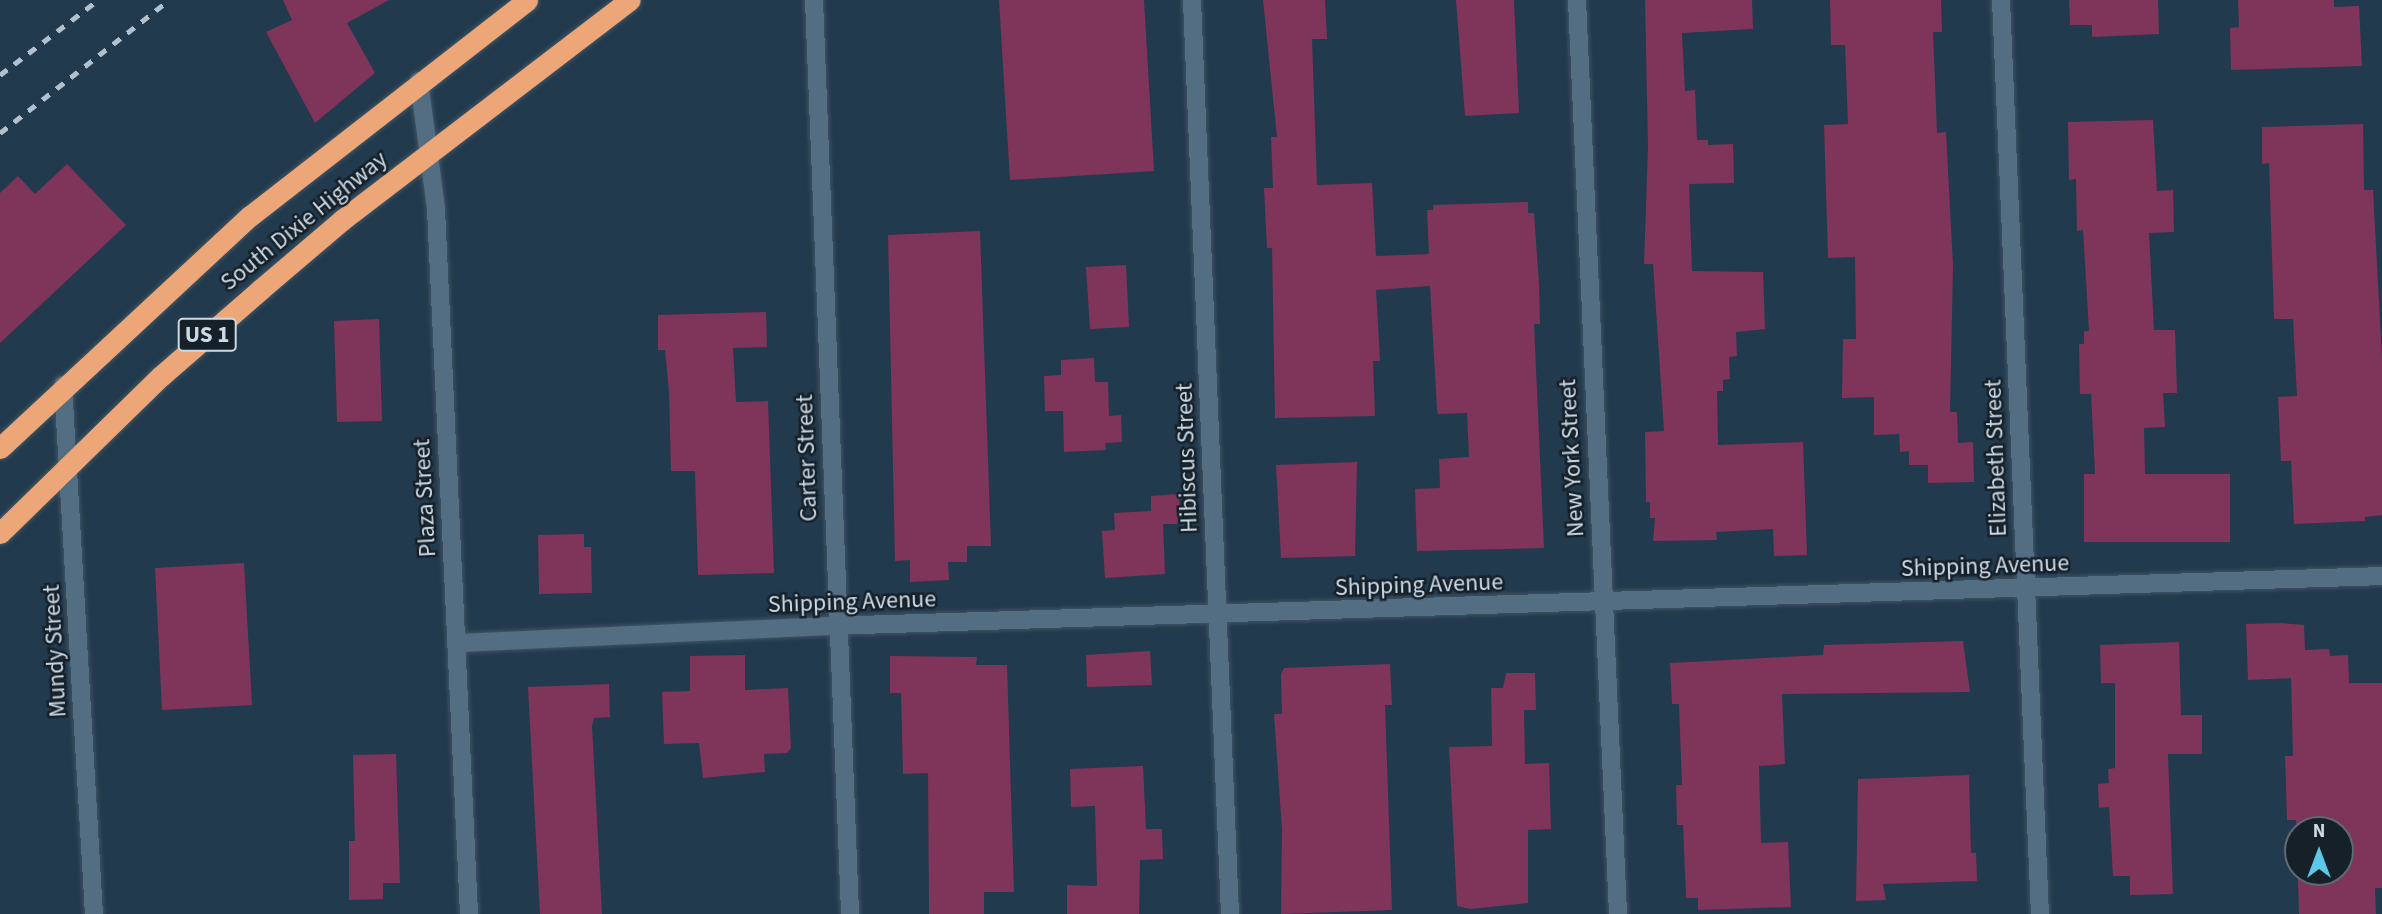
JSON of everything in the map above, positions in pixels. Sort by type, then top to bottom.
[{"type":"highway","name":"South Dixie Highway","points":[[0,448],[63,385],[250,216],[419,81],[527,0]]},
{"type":"highway","name":"South Dixie Highway","points":[[0,533],[68,465],[261,289],[428,153],[630,0]]},
{"type":"street","name":"Carter Street","points":[[814,0],[850,914]]},
{"type":"street","name":"Hibiscus Street","points":[[1192,0],[1230,914]]},
{"type":"street","name":"New York Street","points":[[1577,0],[1618,914]]},
{"type":"street","name":"Elizabeth Street","points":[[2001,0],[2040,914]]},
{"type":"street","name":"Plaza Street","points":[[419,81],[436,209],[469,914]]},
{"type":"street","name":"Mundy Street","points":[[63,385],[94,914]]},
{"type":"street","name":"Shipping Avenue","points":[[457,643],[838,626],[1605,604],[2382,576]]},
{"type":"building","points":[[283,0],[389,0],[347,23],[375,73],[315,123],[266,32],[292,20]]},
{"type":"building","points":[[999,0],[1144,0],[1154,171],[1010,180]]},
{"type":"building","points":[[1263,0],[1325,0],[1327,39],[1312,39],[1317,185],[1372,183],[1376,256],[1429,254],[1427,210],[1433,210],[1433,205],[1528,202],[1528,213],[1534,213],[1540,324],[1534,324],[1544,548],[1417,551],[1415,489],[1440,488],[1439,459],[1469,457],[1467,413],[1438,414],[1437,410],[1430,286],[1376,290],[1380,361],[1373,361],[1375,416],[1275,418],[1272,248],[1267,248],[1264,188],[1273,188],[1271,137],[1277,137]]},
{"type":"building","points":[[1456,0],[1514,0],[1519,113],[1465,116]]},
{"type":"building","points":[[1645,0],[1752,0],[1753,29],[1682,33],[1685,91],[1695,90],[1697,140],[1708,140],[1708,145],[1733,144],[1734,183],[1689,184],[1692,271],[1763,272],[1765,329],[1736,332],[1737,356],[1729,357],[1730,379],[1723,380],[1723,391],[1717,391],[1718,445],[1803,442],[1807,555],[1774,556],[1773,529],[1716,532],[1717,540],[1653,541],[1655,518],[1650,518],[1650,502],[1646,502],[1645,432],[1664,431],[1653,264],[1644,264],[1648,147]]},
{"type":"building","points":[[1830,0],[1941,0],[1942,32],[1933,32],[1937,133],[1946,132],[1953,265],[1950,412],[1957,412],[1958,443],[1973,442],[1974,482],[1928,483],[1928,465],[1909,465],[1909,451],[1900,452],[1899,434],[1874,435],[1874,397],[1842,398],[1843,339],[1856,339],[1855,257],[1828,258],[1824,125],[1848,124],[1845,45],[1831,45]]},
{"type":"building","points":[[2069,0],[2158,0],[2159,34],[2092,37],[2092,25],[2070,25]]},
{"type":"building","points":[[2238,0],[2334,0],[2334,7],[2359,6],[2362,66],[2231,70],[2230,28],[2239,27]]},
{"type":"building","points":[[2153,120],[2157,191],[2173,190],[2174,232],[2149,233],[2154,330],[2175,330],[2177,393],[2163,393],[2165,427],[2144,428],[2145,474],[2230,474],[2230,542],[2084,542],[2084,474],[2095,474],[2091,394],[2080,394],[2079,344],[2084,344],[2084,331],[2089,331],[2083,230],[2077,231],[2076,179],[2069,180],[2068,122]]},
{"type":"building","points":[[2363,124],[2364,190],[2373,190],[2382,359],[2382,515],[2365,517],[2365,521],[2294,524],[2291,461],[2281,461],[2278,397],[2297,396],[2293,319],[2274,319],[2269,163],[2262,164],[2262,127]]},
{"type":"building","points":[[67,164],[126,225],[0,343],[0,193],[18,176],[35,194]]},
{"type":"building","points":[[980,231],[991,546],[967,546],[967,562],[948,562],[949,580],[910,582],[910,560],[895,561],[888,235]]},
{"type":"building","points":[[1126,265],[1129,327],[1090,329],[1086,267]]},
{"type":"building","points":[[766,312],[767,347],[733,348],[736,402],[768,401],[774,573],[698,575],[695,471],[671,471],[669,392],[665,350],[658,350],[658,315]]},
{"type":"building","points":[[379,319],[382,421],[337,422],[334,321]]},
{"type":"building","points":[[1094,358],[1095,382],[1108,382],[1109,416],[1121,415],[1122,442],[1105,443],[1106,450],[1064,452],[1063,411],[1045,411],[1044,376],[1061,375],[1061,360]]},
{"type":"building","points":[[1357,462],[1355,556],[1281,558],[1276,465]]},
{"type":"building","points":[[1179,494],[1180,524],[1163,524],[1165,574],[1105,578],[1102,531],[1115,530],[1114,513],[1151,511],[1151,496]]},
{"type":"building","points":[[584,534],[584,547],[591,547],[592,593],[539,594],[538,535]]},
{"type":"building","points":[[244,563],[252,705],[162,710],[155,568]]},
{"type":"building","points":[[2281,623],[2304,625],[2305,650],[2329,649],[2330,656],[2348,655],[2349,683],[2382,683],[2382,888],[2375,888],[2376,914],[2299,914],[2298,886],[2354,886],[2354,816],[2287,816],[2285,756],[2293,756],[2291,678],[2248,680],[2246,624]]},
{"type":"building","points":[[1963,641],[1970,692],[1782,694],[1785,764],[1759,766],[1761,843],[1788,842],[1791,907],[1698,910],[1698,898],[1686,898],[1683,825],[1677,825],[1676,785],[1682,785],[1679,704],[1672,704],[1670,663],[1823,655],[1824,645]]},
{"type":"building","points":[[2179,642],[2181,715],[2202,715],[2202,754],[2168,754],[2173,894],[2130,895],[2130,876],[2113,876],[2109,807],[2099,808],[2098,784],[2109,783],[2108,769],[2115,768],[2115,683],[2101,683],[2100,645]]},
{"type":"building","points":[[1150,651],[1152,685],[1087,687],[1086,655]]},
{"type":"building","points":[[745,655],[745,690],[788,688],[791,748],[787,753],[764,754],[765,772],[703,778],[699,743],[664,744],[662,692],[690,691],[690,656]]},
{"type":"building","points":[[890,656],[977,657],[976,665],[1007,665],[1014,892],[984,892],[984,914],[929,914],[928,773],[903,774],[901,693],[890,693]]},
{"type":"building","points":[[1390,664],[1392,705],[1385,705],[1392,910],[1281,914],[1282,830],[1274,714],[1282,714],[1281,674],[1284,668]]},
{"type":"building","points":[[1506,673],[1535,673],[1536,710],[1524,710],[1525,764],[1549,763],[1551,829],[1528,830],[1528,903],[1470,909],[1457,906],[1449,747],[1492,746],[1491,688],[1503,688]]},
{"type":"building","points":[[609,684],[610,717],[594,718],[592,726],[602,914],[540,914],[528,687]]},
{"type":"building","points":[[396,754],[400,883],[383,883],[383,899],[349,900],[349,841],[355,841],[353,755]]},
{"type":"building","points":[[1143,766],[1146,829],[1162,829],[1163,859],[1140,860],[1139,914],[1067,914],[1067,885],[1097,886],[1095,806],[1071,807],[1070,769]]},
{"type":"building","points":[[1969,775],[1971,853],[1976,853],[1977,881],[1883,884],[1886,900],[1856,901],[1858,779]]},
{"type":"railway","points":[[0,75],[98,0]]},
{"type":"railway","points":[[0,133],[169,0]]}]
